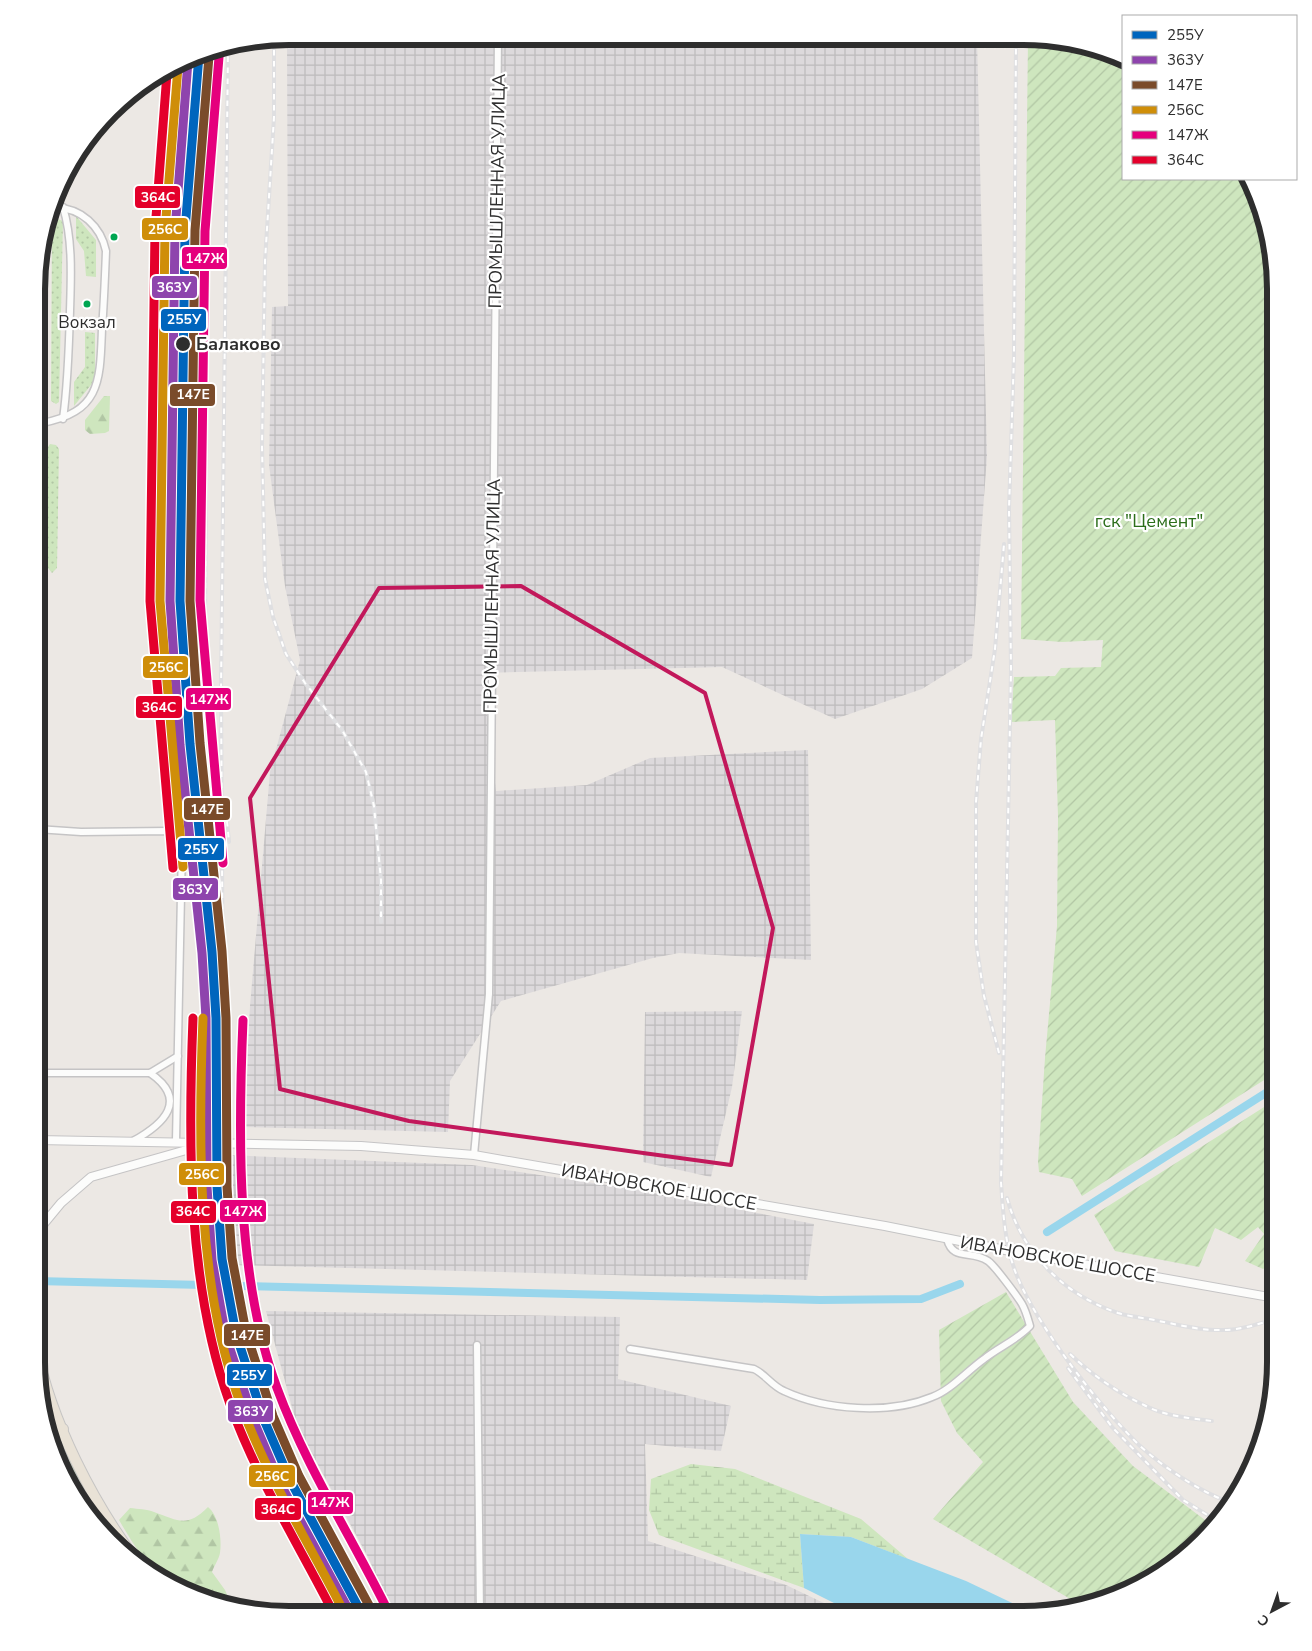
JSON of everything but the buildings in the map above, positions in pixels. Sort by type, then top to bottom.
[{"type":"highway","points":[[46,1379],[62,1429],[113,1530]]},
{"type":"highway","points":[[57,1438],[62,1429]]},
{"type":"street","name":"ПРОМЫШЛЕННАЯ УЛИЦА","points":[[474,1156],[489,994],[498,45]]},
{"type":"street","points":[[45,422],[63,419],[85,404],[100,377],[106,252],[104,239],[83,214],[76,210],[59,207]]},
{"type":"street","points":[[63,207],[68,223],[70,273],[68,383],[63,419]]},
{"type":"street","points":[[45,830],[81,832],[169,831],[178,835],[182,845],[176,1141]]},
{"type":"street","points":[[45,1073],[150,1073],[178,1056]]},
{"type":"street","points":[[133,1141],[154,1129],[163,1120],[170,1106],[169,1093],[161,1081],[150,1073]]},
{"type":"street","name":"ИВАНОВСКОЕ ШОССЕ","points":[[45,1140],[176,1141],[361,1146],[474,1156],[1267,1297]]},
{"type":"street","points":[[45,1222],[61,1203],[91,1177],[212,1143]]},
{"type":"street","points":[[630,1350],[754,1369],[764,1374],[782,1391],[820,1405],[894,1408],[933,1397],[985,1358],[1022,1335],[1030,1326],[1022,1304],[992,1264],[977,1255],[953,1252],[947,1239]]},
{"type":"street","points":[[477,1345],[480,1606]]},
{"type":"highlighted area","points":[[521,586],[705,693],[773,928],[731,1165],[409,1121],[280,1089],[250,798],[379,588]]},
{"type":"shaded area","points":[[287,45],[977,45],[987,457],[972,658],[922,689],[835,719],[722,667],[482,673],[496,791],[587,785],[650,758],[808,750],[811,960],[679,953],[653,958],[501,1001],[450,1081],[448,1132],[243,1127],[250,1006],[270,772],[300,660],[285,586],[269,465],[272,307],[288,306]]},
{"type":"shaded area","points":[[742,1011],[732,1087],[711,1177],[643,1162],[645,1012]]},
{"type":"shaded area","points":[[226,1155],[472,1165],[633,1189],[814,1224],[807,1280],[231,1265]]},
{"type":"shaded area","points":[[266,1311],[620,1317],[618,1379],[731,1406],[721,1451],[645,1444],[648,1541],[786,1585],[830,1606],[389,1606],[368,1557],[297,1426]]},
{"type":"green space","name":"гск \"Цемент\"","points":[[1028,45],[1055,47],[1086,53],[1122,66],[1122,180],[1241,180],[1259,226],[1265,257],[1267,289],[1267,1078],[1082,1196],[1072,1179],[1039,1172],[1038,1161],[1057,926],[1058,817],[1055,720],[1011,722],[1014,677],[1055,676],[1061,668],[1101,667],[1103,640],[1062,642],[1021,639]]},
{"type":"green space","points":[[76,216],[96,240],[96,277],[86,276],[84,251],[76,239]]},
{"type":"green space","points":[[56,218],[63,221],[59,402],[56,404],[51,401],[52,232]]},
{"type":"green space","points":[[85,332],[95,333],[95,380],[74,406],[74,382],[85,367]]},
{"type":"green space","points":[[104,396],[110,396],[109,431],[90,434],[85,430],[85,420]]},
{"type":"green space","points":[[50,444],[56,445],[59,449],[57,568],[52,573],[48,568],[48,447]]},
{"type":"green space","points":[[1267,1105],[1267,1266],[1263,1269],[1245,1261],[1264,1234],[1258,1227],[1241,1240],[1215,1228],[1199,1267],[1115,1251],[1094,1215]]},
{"type":"green space","points":[[1006,1292],[1073,1402],[1133,1466],[1207,1522],[1184,1545],[1145,1573],[1101,1593],[1073,1600],[933,1519],[983,1462],[957,1433],[941,1401],[939,1330]]},
{"type":"green space","points":[[62,1441],[95,1508],[70,1470],[60,1444]]},
{"type":"green space","points":[[691,1464],[735,1469],[861,1519],[908,1559],[851,1537],[800,1534],[804,1588],[659,1535],[649,1510],[651,1479]]},
{"type":"green space","points":[[208,1507],[215,1516],[219,1528],[221,1547],[212,1572],[229,1599],[181,1581],[154,1565],[142,1556],[119,1520],[130,1508],[148,1510],[182,1521],[201,1514]]},
{"type":"water","points":[[800,1534],[851,1537],[966,1581],[1018,1606],[840,1606],[804,1588]]},
{"type":"waterway","points":[[1047,1232],[1267,1092]]},
{"type":"waterway","points":[[45,1281],[820,1300],[921,1299],[960,1284]]},
{"type":"railway","points":[[1016,45],[1014,355],[1009,509],[1011,670],[1001,1182],[1005,1230],[1013,1265],[1027,1296],[1054,1342],[1088,1388],[1123,1429],[1159,1462],[1195,1486],[1224,1500]]},
{"type":"railway","points":[[274,46],[274,117],[265,261],[262,446],[265,579],[273,617],[286,654],[305,683],[342,730],[366,772],[374,806],[381,880],[381,922]]},
{"type":"railway","points":[[223,1019],[221,690],[228,53]]},
{"type":"railway","points":[[204,808],[201,767],[205,624],[208,223],[216,57]]},
{"type":"railway","points":[[149,439],[158,583],[199,820]]},
{"type":"railway","points":[[999,1053],[984,996],[976,942],[976,802],[981,739],[995,649],[1004,544]]},
{"type":"railway","points":[[151,575],[151,676]]},
{"type":"railway","points":[[227,821],[229,842]]},
{"type":"railway","points":[[1007,1198],[1023,1237],[1034,1254],[1063,1283],[1098,1305],[1128,1316],[1207,1330],[1236,1329],[1267,1322]]},
{"type":"railway","points":[[1070,1354],[1087,1369],[1124,1395],[1152,1409],[1177,1416],[1212,1421]]},
{"type":"railway","points":[[1068,1368],[1112,1427],[1183,1500],[1211,1517]]},
{"type":"transit line","name":"147Ж","points":[[219,57],[205,231],[200,600],[223,863]]},
{"type":"transit line","name":"147Е","points":[[209,59],[195,230],[190,601],[200,743],[222,951],[226,1018],[227,1187],[232,1258],[246,1332],[273,1416],[299,1476],[369,1606]]},
{"type":"transit line","name":"255У","points":[[198,63],[185,230],[180,601],[190,744],[212,952],[216,1018],[217,1187],[222,1259],[236,1334],[264,1420],[290,1480],[358,1606]]},
{"type":"transit line","name":"363У","points":[[188,67],[175,230],[170,601],[180,745],[202,953],[206,1018],[207,1187],[212,1260],[226,1337],[255,1424],[281,1485],[347,1606]]},
{"type":"transit line","name":"256С","points":[[178,72],[165,230],[160,601],[183,867]]},
{"type":"transit line","name":"364С","points":[[167,78],[155,230],[150,601],[173,868]]},
{"type":"transit line","name":"364С","points":[[193,1018],[191,1163],[198,1262],[205,1311],[216,1358],[240,1431],[265,1484],[330,1606]]},
{"type":"transit line","name":"256С","points":[[203,1018],[201,1065],[203,1211],[215,1308],[225,1355],[239,1400],[262,1455],[341,1606]]},
{"type":"transit line","name":"147Ж","points":[[243,1020],[240,1111],[243,1206],[247,1254],[254,1300],[264,1345],[277,1388],[301,1444],[385,1605]]},
{"type":"place","name":"Вокзал","points":[[87,304]]},
{"type":"place","name":"Балаково","points":[[183,344]]}]
